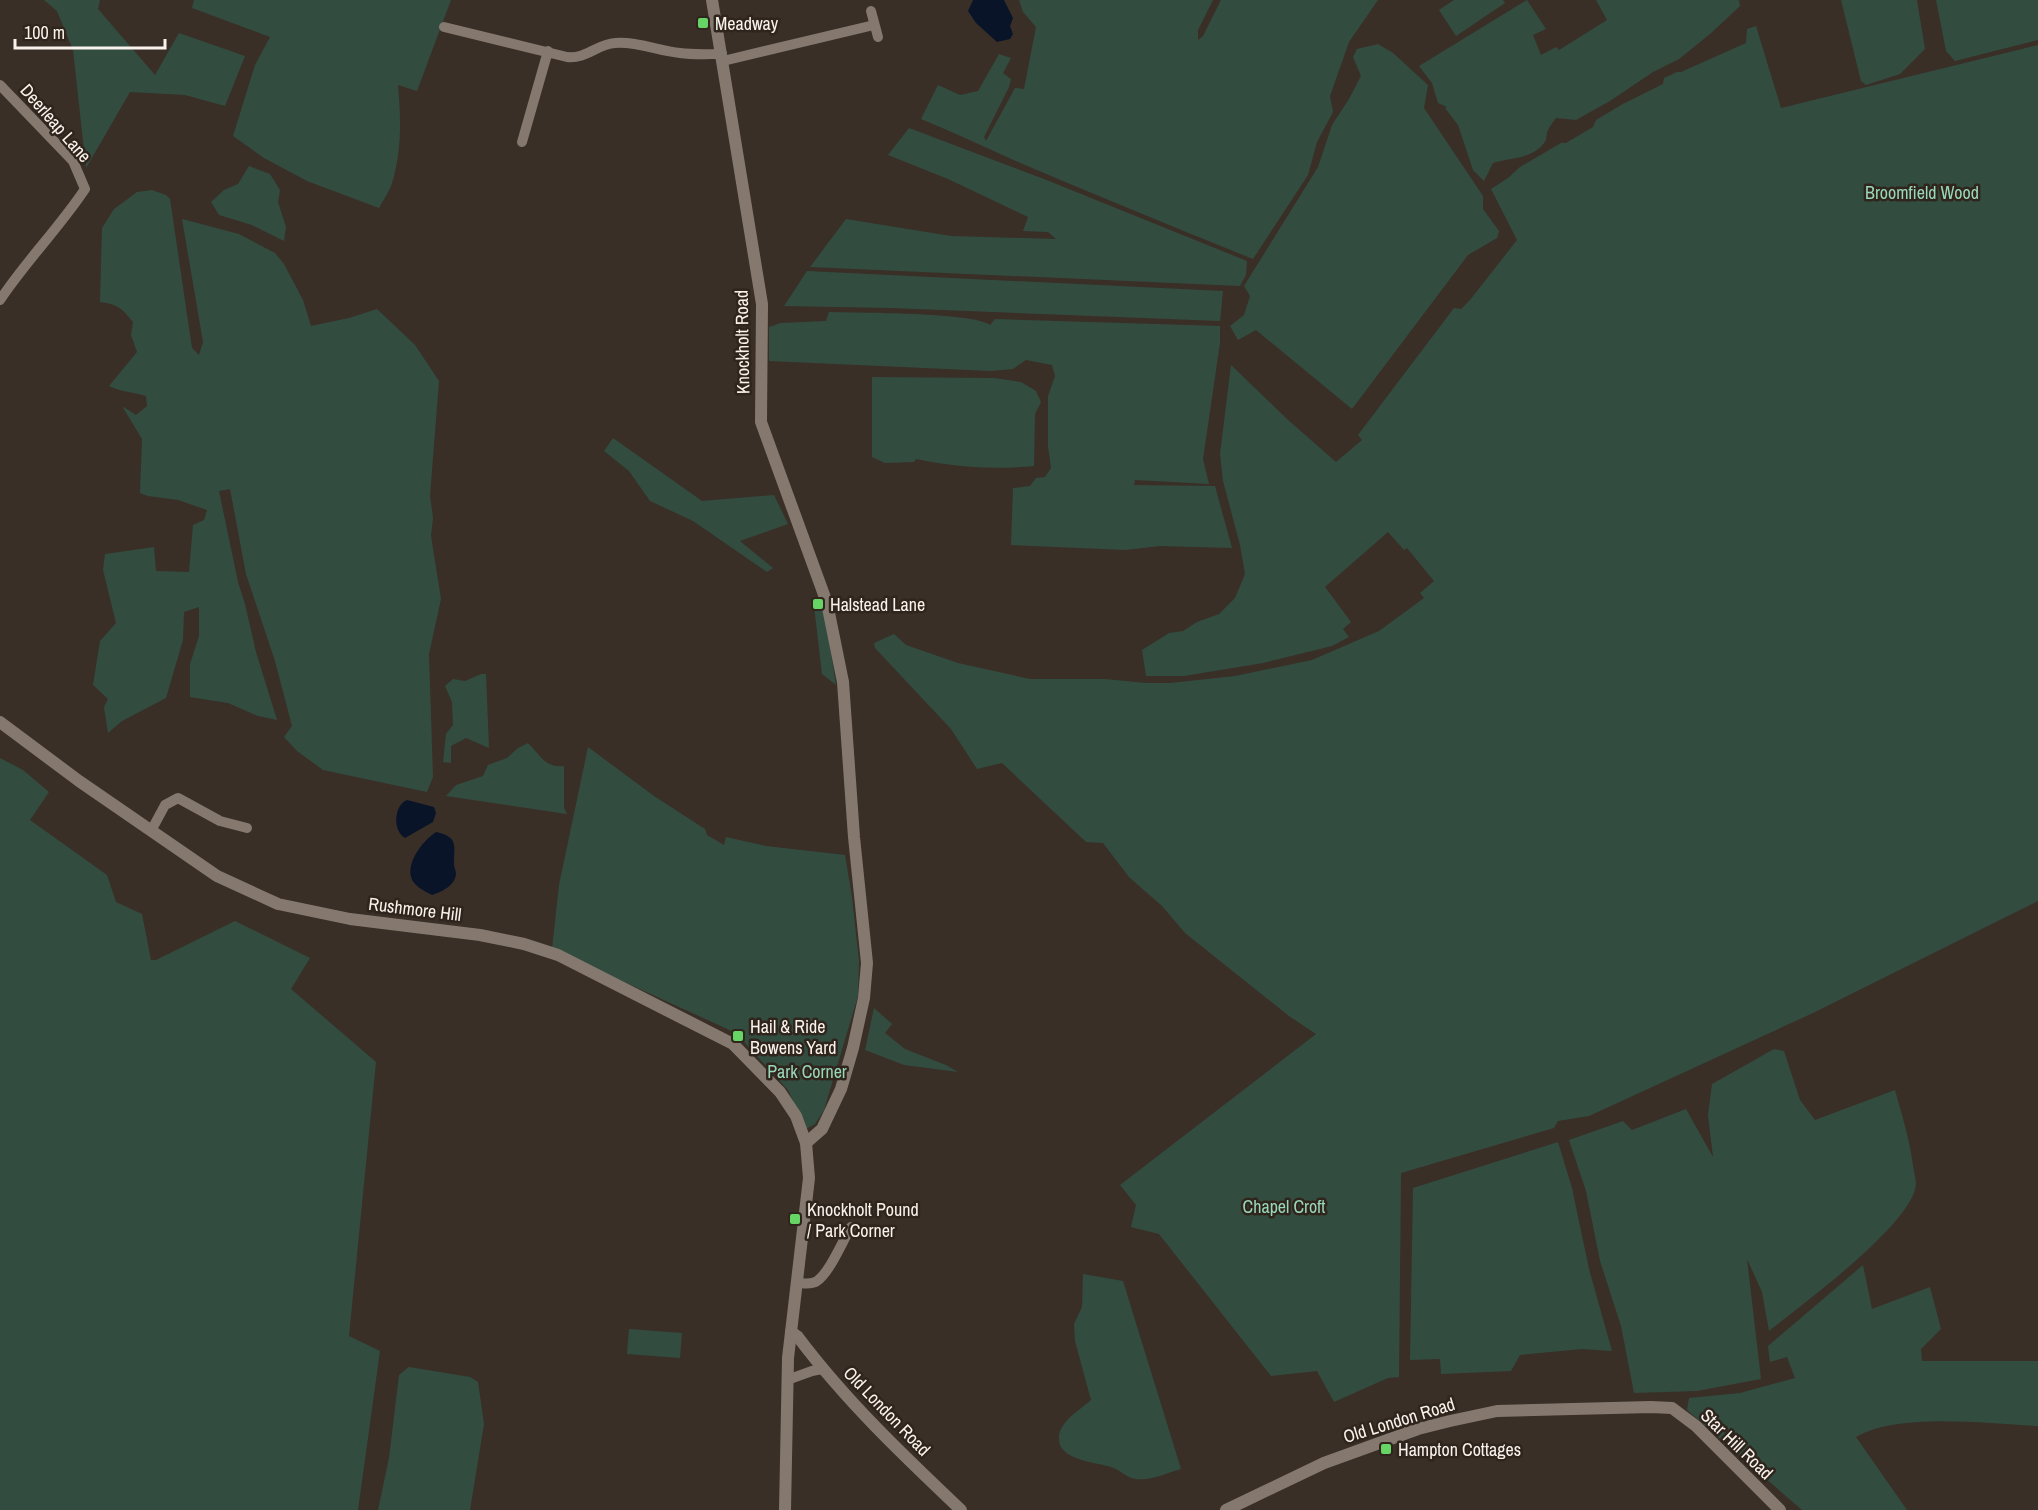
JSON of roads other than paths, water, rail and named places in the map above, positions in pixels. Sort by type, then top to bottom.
[{"type":"street","name":"Knockholt Road","points":[[712,0],[762,304],[761,422],[827,603],[843,682],[867,963],[864,998],[842,1089],[822,1130],[806,1143]]},
{"type":"street","points":[[871,11],[878,38]]},
{"type":"street","points":[[444,27],[576,58],[605,45],[624,43],[722,58],[874,25]]},
{"type":"street","points":[[522,142],[548,51]]},
{"type":"street","name":"Deerleap Lane","points":[[0,85],[73,161],[85,189],[72,209],[30,259],[0,300]]},
{"type":"street","name":"Rushmore Hill","points":[[0,723],[217,876],[278,904],[350,919],[480,935],[524,944],[558,955],[733,1044],[780,1092],[796,1116],[806,1143],[809,1178],[787,1380],[785,1510]]},
{"type":"street","points":[[152,831],[165,805],[178,798],[220,821],[247,828]]},
{"type":"street","points":[[798,1283],[811,1284],[817,1281],[829,1266],[851,1227]]},
{"type":"street","name":"Old London Road","points":[[791,1332],[798,1337],[822,1370],[903,1456],[961,1510]]},
{"type":"street","points":[[787,1380],[822,1370]]},
{"type":"street","name":"Old London Road","points":[[1226,1510],[1324,1463],[1418,1429],[1497,1411],[1631,1407]]},
{"type":"street","name":"Star Hill Road","points":[[1631,1407],[1672,1408],[1696,1426],[1780,1510]]},
{"type":"water","points":[[973,0],[1004,0],[1013,18],[1010,26],[1013,34],[1010,39],[997,42],[976,23],[968,11]]},
{"type":"water","points":[[407,800],[434,807],[436,813],[433,822],[405,838],[398,830],[396,818],[399,807]]},
{"type":"water","points":[[436,832],[449,837],[454,843],[456,874],[450,885],[432,895],[415,884],[410,870],[415,855]]},
{"type":"place","name":"Meadway","points":[[703,23]]},
{"type":"place","name":"Halstead Lane","points":[[818,604]]},
{"type":"place","name":"Hail & Ride Bowens Yard","points":[[738,1036]]},
{"type":"place","name":"Knockholt Pound / Park Corner","points":[[795,1219]]},
{"type":"place","name":"Hampton Cottages","points":[[1386,1449]]},
{"type":"park label","name":"Broomfield Wood","points":[[1922,192]]},
{"type":"park label","name":"Park Corner","points":[[807,1071]]},
{"type":"park label","name":"Chapel Croft","points":[[1284,1206]]}]
